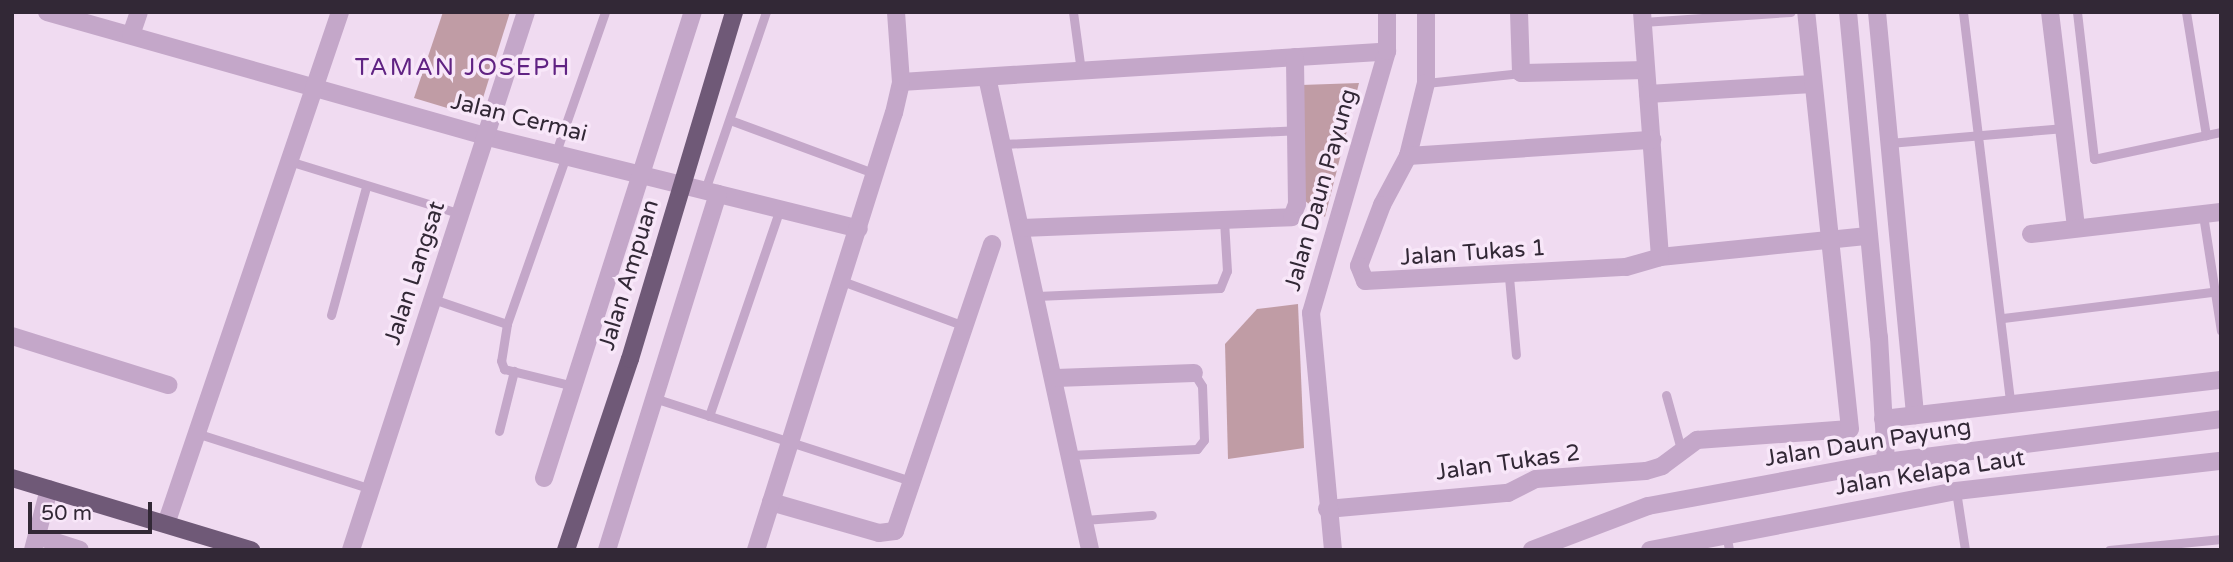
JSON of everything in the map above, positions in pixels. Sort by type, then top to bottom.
[{"type":"main road","name":"Jalan Ampuan","points":[[566,550],[734,12]]},
{"type":"main road","points":[[12,478],[251,550]]},
{"type":"street","name":"Jalan Cermai","points":[[47,12],[484,136],[562,153],[859,229]]},
{"type":"street","points":[[131,35],[139,12]]},
{"type":"street","points":[[166,524],[340,12]]},
{"type":"street","name":"Jalan Langsat","points":[[351,550],[526,12]]},
{"type":"street","points":[[544,478],[694,12]]},
{"type":"street","points":[[756,550],[877,174],[901,82],[897,12]]},
{"type":"street","name":"Jalan Daun Payung","points":[[1333,550],[1327,509],[1311,313],[1387,51],[1387,12]]},
{"type":"street","name":"Jalan Tukas 1","points":[[1426,12],[1426,83],[1408,156],[1382,205],[1359,266],[1365,282],[1509,276],[1626,267],[1660,257],[1868,236]]},
{"type":"street","points":[[1519,12],[1521,73],[1645,70]]},
{"type":"street","points":[[1806,12],[1827,239]]},
{"type":"street","points":[[1848,12],[1886,462]]},
{"type":"street","points":[[1877,12],[1915,415]]},
{"type":"street","points":[[2050,12],[2076,228]]},
{"type":"street","points":[[1642,17],[1660,257]]},
{"type":"street","points":[[901,82],[1387,51]]},
{"type":"street","points":[[1021,228],[1292,217],[1296,212],[1295,57]]},
{"type":"street","points":[[988,77],[1056,378],[1090,550]]},
{"type":"street","points":[[1648,94],[1813,84]]},
{"type":"street","points":[[1408,156],[1652,139]]},
{"type":"street","points":[[607,550],[654,398],[712,192]]},
{"type":"street","points":[[2032,234],[2212,213]]},
{"type":"street","name":"Jalan Tukas 2","points":[[1327,509],[1507,493],[1536,479],[1646,471],[1662,466],[1681,449],[1697,440],[1847,430],[1852,425],[1827,239]]},
{"type":"street","points":[[771,502],[891,533],[992,244]]},
{"type":"street","points":[[12,336],[168,385]]},
{"type":"street","points":[[1056,378],[1194,373]]},
{"type":"street","points":[[1883,419],[2011,407],[2221,380]]},
{"type":"street","name":"Jalan Daun Payung","points":[[1532,550],[1648,506],[1886,462],[2221,419]]},
{"type":"street","name":"Jalan Kelapa Laut","points":[[1650,550],[1727,541],[1956,491],[2221,461]]},
{"type":"street","points":[[49,488],[35,543],[80,550]]},
{"type":"lane","points":[[574,386],[504,369],[501,361],[507,324],[605,12]]},
{"type":"lane","points":[[712,192],[730,120],[766,12]]},
{"type":"lane","points":[[1073,12],[1081,71]]},
{"type":"lane","points":[[1642,17],[1791,12]]},
{"type":"lane","points":[[1964,12],[2003,318],[2011,407]]},
{"type":"lane","points":[[2077,12],[2094,159],[2221,132]]},
{"type":"lane","points":[[2186,12],[2206,135]]},
{"type":"lane","points":[[1426,83],[1521,73]]},
{"type":"lane","points":[[730,120],[877,174]]},
{"type":"lane","points":[[1889,143],[2064,128]]},
{"type":"lane","points":[[1003,144],[1296,130]]},
{"type":"lane","points":[[289,161],[366,187],[461,214]]},
{"type":"lane","points":[[331,315],[366,187]]},
{"type":"lane","points":[[709,416],[780,209]]},
{"type":"lane","points":[[2212,213],[2221,331]]},
{"type":"lane","points":[[1037,296],[1220,288],[1227,271],[1224,220]]},
{"type":"lane","points":[[1509,276],[1516,355]]},
{"type":"lane","points":[[842,281],[964,326]]},
{"type":"lane","points":[[2003,318],[2218,291]]},
{"type":"lane","points":[[433,299],[507,324]]},
{"type":"lane","points":[[499,431],[514,370]]},
{"type":"lane","points":[[1071,455],[1197,449],[1204,440],[1202,386],[1194,373]]},
{"type":"lane","points":[[1666,395],[1681,449]]},
{"type":"lane","points":[[654,398],[911,481]]},
{"type":"lane","points":[[196,433],[371,489]]},
{"type":"lane","points":[[1956,491],[1965,550]]},
{"type":"lane","points":[[1084,520],[1153,515]]},
{"type":"lane","points":[[2109,550],[2221,539]]},
{"type":"shaded area","points":[[443,12],[510,12],[477,117],[414,98]]},
{"type":"shaded area","points":[[1359,83],[1325,217],[1304,200],[1301,85]]},
{"type":"shaded area","points":[[1298,304],[1304,448],[1228,459],[1225,344],[1257,309]]},
{"type":"district","name":"TAMAN JOSEPH","points":[[463,68]]}]
